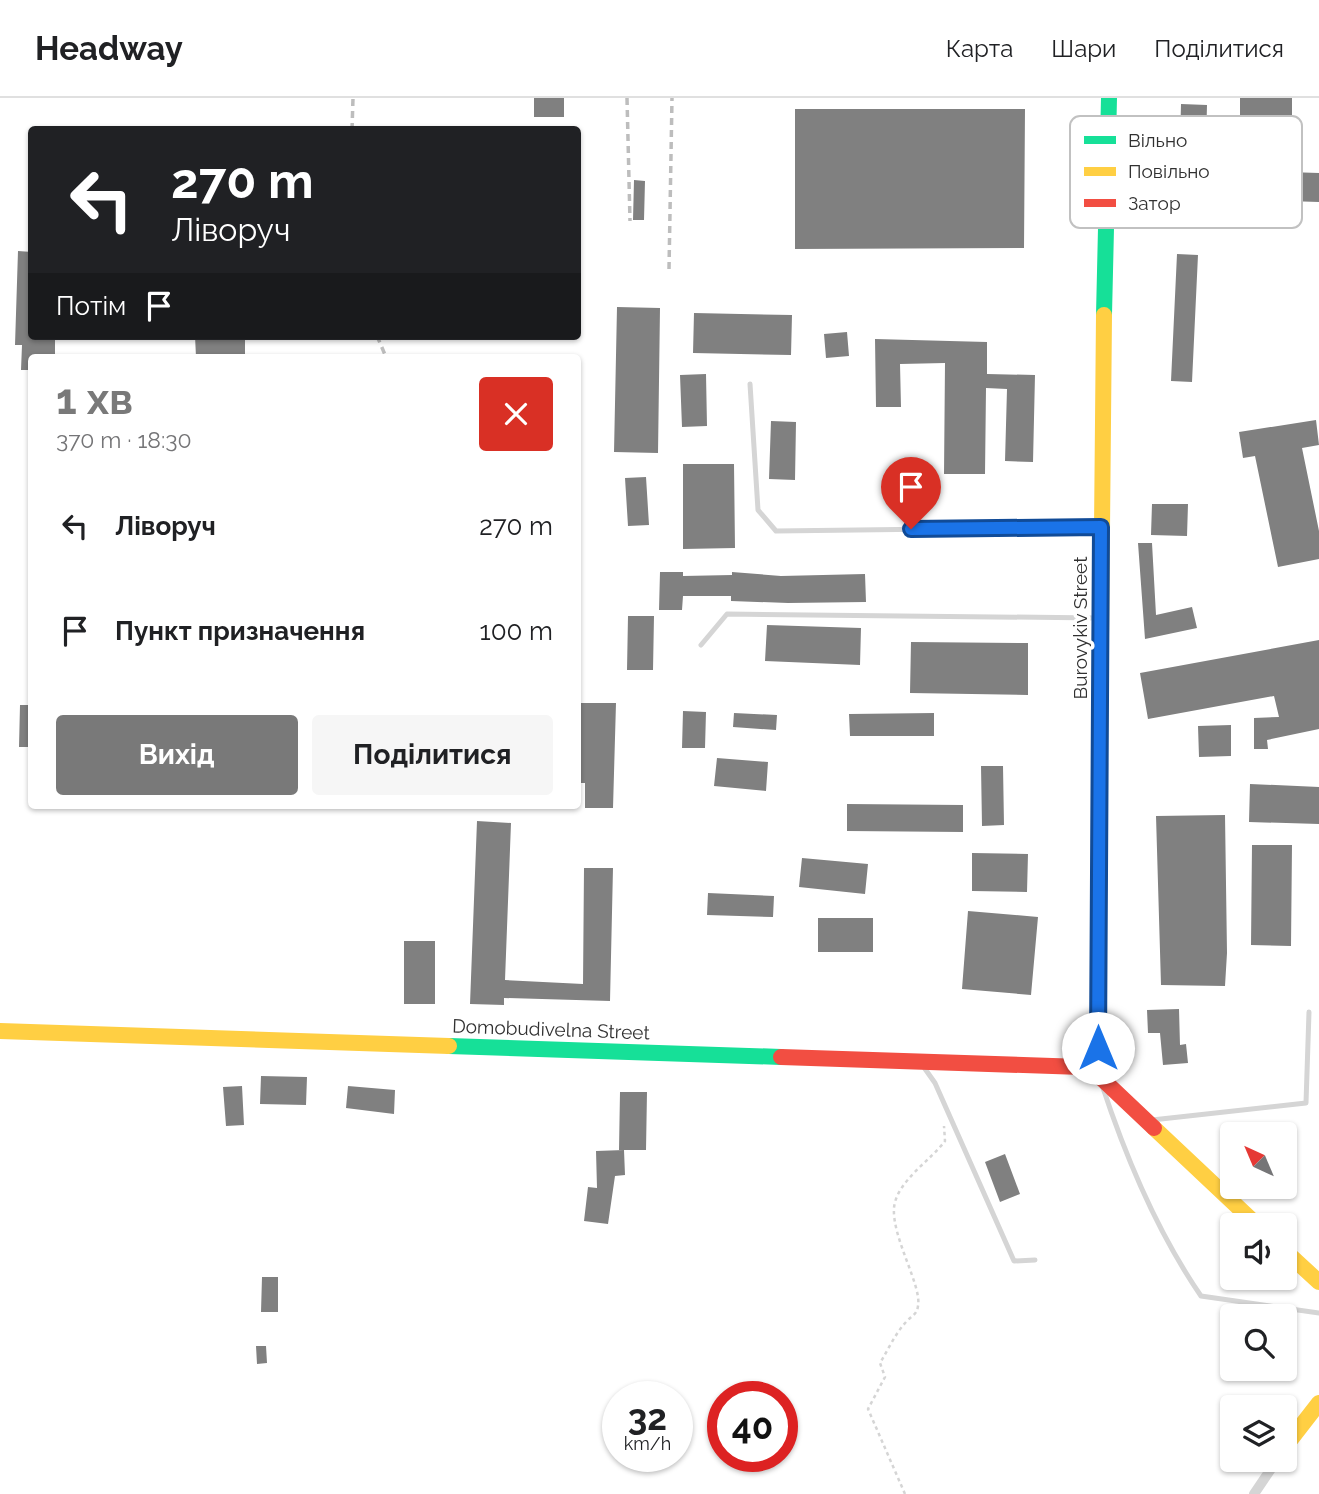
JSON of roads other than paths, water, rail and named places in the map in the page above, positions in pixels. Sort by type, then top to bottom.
[{"type":"street","name":"Burovykiv Street","points":[[1109,98],[1109,116]]},
{"type":"street","name":"Burovykiv Street","points":[[1098,1074],[1101,527],[1107,228]]},
{"type":"street","name":"Domobudivelna Street","points":[[0,1031],[1058,1066],[1082,1067],[1098,1074]]},
{"type":"street","points":[[1098,1074],[1244,1213]]},
{"type":"street","points":[[1297,1262],[1319,1282]]},
{"type":"street","points":[[1297,1431],[1319,1403]]},
{"type":"street","points":[[1254,1494],[1269,1472]]},
{"type":"lane","points":[[750,384],[758,510],[776,531],[1101,527]]},
{"type":"lane","points":[[701,645],[727,614],[1101,618]]},
{"type":"lane","points":[[1146,1120],[1306,1103],[1309,1012]]},
{"type":"lane","points":[[922,1063],[935,1083],[1014,1261],[1035,1260]]},
{"type":"lane","points":[[1098,1074],[1113,1120],[1171,1252],[1201,1296],[1319,1313]]},
{"type":"railway","points":[[352,126],[353,98]]},
{"type":"railway","points":[[627,98],[630,221]]},
{"type":"railway","points":[[669,269],[672,98]]},
{"type":"railway","points":[[379,340],[385,354]]}]
